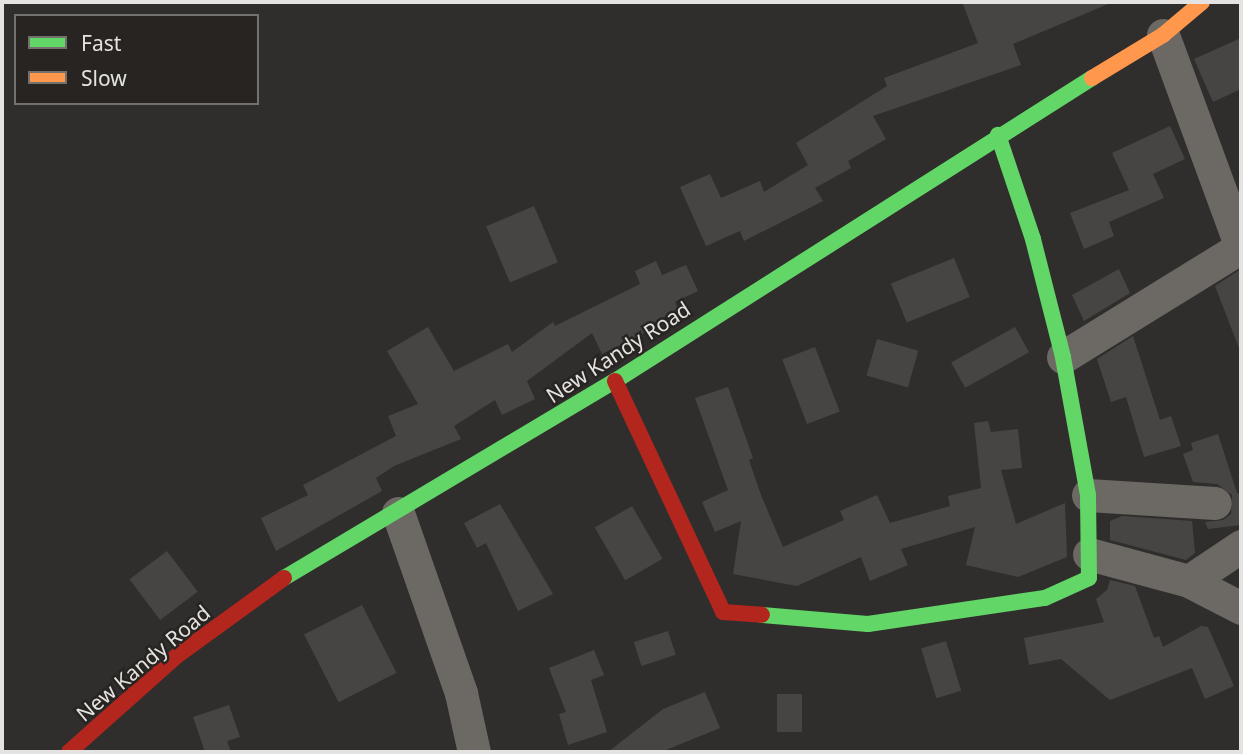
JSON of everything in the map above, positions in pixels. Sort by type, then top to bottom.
[{"type":"main road","name":"New Kandy Road","points":[[69,752],[190,647],[290,574],[398,513],[615,381],[998,135],[1163,35],[1202,2]]},
{"type":"main road","points":[[615,381],[723,612],[869,624],[1045,598],[1089,578],[1088,495],[1063,357],[1033,239],[998,135]]},
{"type":"street","points":[[1063,357],[1241,247],[1163,35]]},
{"type":"street","points":[[1088,495],[1215,503]]},
{"type":"street","points":[[398,513],[461,694],[474,752]]},
{"type":"street","points":[[1189,581],[1241,546]]},
{"type":"street","points":[[1088,554],[1189,581],[1241,608]]},
{"type":"building","points":[[962,2],[1113,2],[1013,44],[1021,65],[873,116],[886,139],[848,161],[851,168],[815,188],[823,201],[744,241],[740,231],[706,246],[680,187],[710,174],[721,198],[760,181],[764,192],[808,165],[796,143],[887,86],[884,78],[978,43]]},
{"type":"building","points":[[1241,38],[1241,89],[1213,102],[1194,59]]},
{"type":"building","points":[[1170,126],[1185,159],[1153,174],[1164,198],[1109,222],[1114,236],[1084,249],[1070,213],[1129,190],[1112,153]]},
{"type":"building","points":[[534,206],[558,262],[510,282],[486,226]]},
{"type":"building","points":[[954,258],[970,297],[907,322],[891,283]]},
{"type":"building","points":[[656,261],[662,275],[686,265],[698,291],[675,302],[679,312],[642,328],[644,333],[602,354],[592,333],[527,381],[535,399],[502,415],[495,400],[454,426],[461,439],[394,466],[376,478],[382,491],[276,551],[261,518],[308,495],[303,485],[396,436],[388,416],[418,404],[387,351],[428,327],[454,371],[508,344],[512,352],[553,322],[555,326],[640,284],[635,271]]},
{"type":"building","points":[[1119,269],[1130,293],[1084,321],[1072,295]]},
{"type":"building","points":[[1241,269],[1241,348],[1239,348],[1215,286]]},
{"type":"building","points":[[1015,327],[1029,352],[965,388],[951,362]]},
{"type":"building","points":[[1133,336],[1160,420],[1171,416],[1181,446],[1144,457],[1126,397],[1111,402],[1097,359]]},
{"type":"building","points":[[877,339],[918,351],[908,387],[867,376]]},
{"type":"building","points":[[815,347],[840,411],[807,424],[782,360]]},
{"type":"building","points":[[728,387],[753,458],[749,460],[761,495],[783,547],[844,520],[840,511],[877,495],[890,523],[950,506],[948,496],[981,488],[974,423],[988,421],[991,432],[1018,429],[1022,468],[1001,470],[1016,524],[1065,503],[1067,557],[1018,577],[966,565],[975,527],[901,549],[908,565],[870,581],[861,557],[797,586],[733,574],[741,521],[715,532],[702,502],[728,490],[695,398]]},
{"type":"building","points":[[1218,434],[1237,493],[1241,493],[1241,525],[1208,529],[1205,522],[1223,520],[1231,514],[1232,495],[1217,484],[1193,482],[1183,454],[1193,450],[1191,443]]},
{"type":"building","points":[[500,504],[553,594],[518,611],[486,543],[477,548],[464,523]]},
{"type":"building","points":[[632,506],[662,559],[625,580],[595,528]]},
{"type":"building","points":[[1122,516],[1192,521],[1195,553],[1186,560],[1110,540],[1110,521]]},
{"type":"building","points":[[167,551],[198,592],[160,620],[129,579]]},
{"type":"building","points":[[1110,580],[1135,586],[1154,638],[1159,636],[1163,647],[1201,626],[1208,627],[1234,686],[1205,699],[1192,668],[1110,700],[1061,659],[1029,665],[1024,638],[1104,622],[1096,599],[1107,590]]},
{"type":"building","points":[[362,605],[397,673],[339,702],[304,635]]},
{"type":"building","points":[[668,631],[676,655],[641,666],[634,642]]},
{"type":"building","points":[[946,641],[961,691],[936,698],[921,649]]},
{"type":"building","points":[[594,650],[604,675],[591,680],[607,732],[568,745],[559,714],[566,712],[549,668]]},
{"type":"building","points":[[705,692],[720,728],[661,752],[608,752],[663,709]]},
{"type":"building","points":[[777,694],[802,694],[802,732],[777,732]]},
{"type":"building","points":[[229,705],[240,737],[227,741],[231,752],[205,752],[193,717]]},
{"type":"traffic: fast","points":[[284,578],[615,381],[1092,78]]},
{"type":"traffic: fast","points":[[762,615],[868,624],[1045,598],[1089,578],[1088,495],[1063,357],[1033,239],[998,135]]},
{"type":"traffic: slow","points":[[1092,78],[1163,35],[1202,2]]},
{"type":"traffic: jam","points":[[615,381],[723,612],[762,615]]},
{"type":"traffic: jam","points":[[69,752],[178,655],[284,578]]}]
